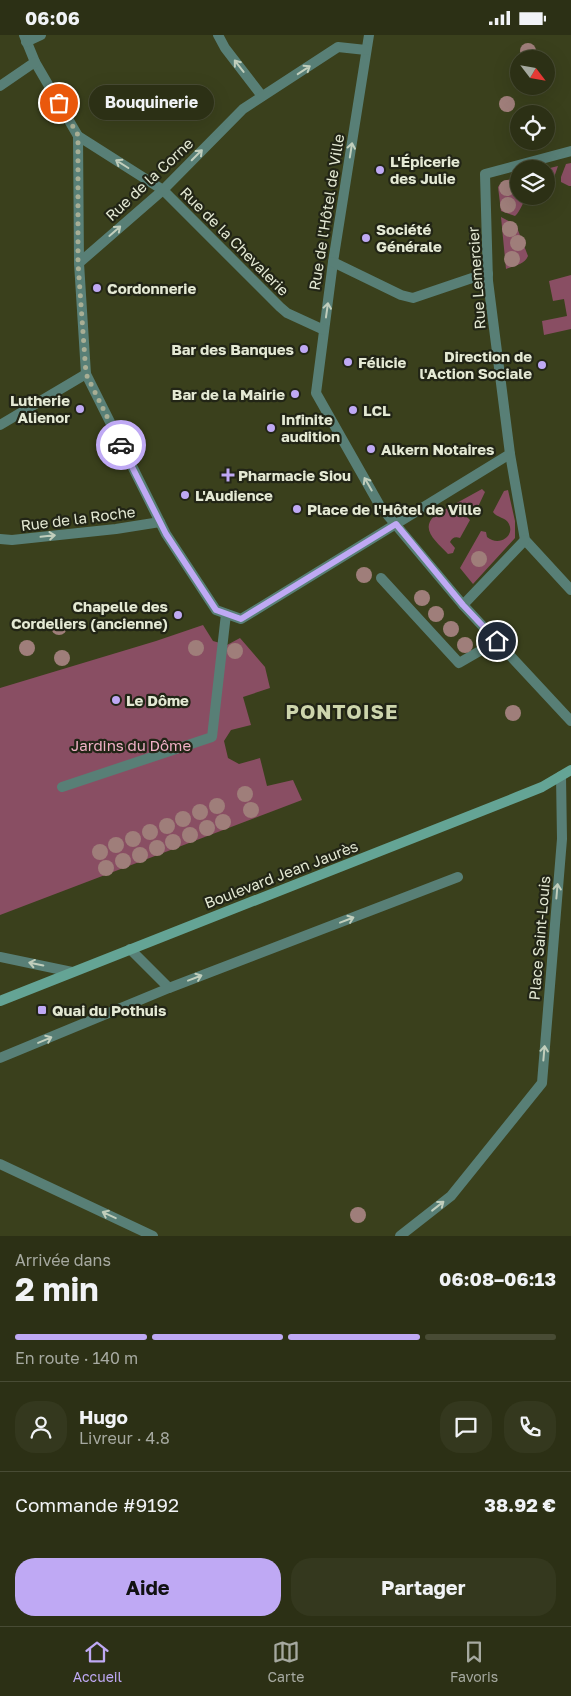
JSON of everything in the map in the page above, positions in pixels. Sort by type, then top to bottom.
[{"type":"main road","name":"Boulevard Jean Jaurès","points":[[0,1001],[517,797],[571,770]]},
{"type":"street","points":[[41,35],[25,38],[78,135],[78,263],[86,374],[160,522],[216,610],[241,619],[510,454]]},
{"type":"street","points":[[218,35],[225,48],[262,96]]},
{"type":"street","name":"Rue de l'Hôtel de Ville","points":[[369,35],[333,262],[316,393],[380,506],[396,524]]},
{"type":"street","name":"Rue de la Corne","points":[[78,263],[163,190],[243,109],[338,47],[366,50]]},
{"type":"street","points":[[0,86],[36,61]]},
{"type":"street","name":"Rue de la Chevalerie","points":[[78,135],[163,190],[287,313],[324,329]]},
{"type":"street","name":"Rue Lemercier","points":[[525,541],[510,454],[488,274],[485,174],[571,151]]},
{"type":"street","points":[[333,262],[401,295],[413,298],[488,274]]},
{"type":"street","points":[[0,425],[86,374]]},
{"type":"street","name":"Rue de la Roche","points":[[0,539],[12,540],[116,529],[160,522]]},
{"type":"street","points":[[396,524],[463,605],[571,721]]},
{"type":"street","points":[[463,605],[525,541],[571,590]]},
{"type":"street","points":[[381,578],[459,663],[497,641]]},
{"type":"street","points":[[62,787],[212,737],[226,614]]},
{"type":"street","name":"Place Saint-Louis","points":[[400,1236],[450,1196],[542,1083],[562,839],[561,776]]},
{"type":"street","points":[[0,1058],[169,988],[458,877]]},
{"type":"street","points":[[130,949],[169,988]]},
{"type":"street","points":[[0,957],[72,972]]},
{"type":"street","points":[[0,1164],[153,1236]]},
{"type":"green space","points":[[571,163],[571,186],[569,186],[561,182],[561,177],[566,164]]},
{"type":"green space","points":[[510,179],[510,205],[522,205],[515,216],[501,211],[498,187],[503,181]]},
{"type":"green space","points":[[501,217],[516,225],[528,256],[522,263],[506,269]]},
{"type":"green space","points":[[571,275],[571,329],[544,335],[542,321],[567,316],[564,299],[553,301],[549,281]]},
{"type":"green space","points":[[482,489],[485,492],[477,509],[467,510],[464,514],[470,520],[460,538],[455,537],[450,542],[455,548],[453,553],[448,554],[431,536],[429,526],[431,520],[435,515]]},
{"type":"green space","points":[[508,490],[515,521],[515,538],[473,584],[460,568],[481,531],[486,532],[487,537],[496,541],[505,539],[510,533],[508,522],[493,512],[504,491]]},
{"type":"green space","name":"Jardins du Dôme","points":[[203,625],[213,641],[227,645],[240,638],[265,667],[270,688],[243,697],[251,725],[231,730],[224,741],[228,758],[239,764],[260,758],[267,786],[293,780],[302,800],[0,915],[0,688]]},
{"type":"way so far","points":[[59,103],[78,135],[78,263],[86,374],[121,445]]},
{"type":"place","name":"Bouquinerie","points":[[59,103]]},
{"type":"place","name":"L'Épicerie des Julie","points":[[380,170]]},
{"type":"place","name":"Société Générale","points":[[366,238]]},
{"type":"place","name":"Cordonnerie","points":[[97,288]]},
{"type":"place","name":"Bar des Banques","points":[[304,349]]},
{"type":"place","name":"Félicie","points":[[348,362]]},
{"type":"place","name":"Direction de l'Action Sociale","points":[[542,365]]},
{"type":"place","name":"Bar de la Mairie","points":[[295,394]]},
{"type":"place","name":"Lutherie Alienor","points":[[80,409]]},
{"type":"place","name":"LCL","points":[[353,410]]},
{"type":"place","name":"Infinite audition","points":[[271,428]]},
{"type":"place","name":"Alkern Notaires","points":[[371,449]]},
{"type":"place","name":"Pharmacie Siou","points":[[228,475]]},
{"type":"place","name":"L'Audience","points":[[185,495]]},
{"type":"place","name":"Place de l'Hôtel de Ville","points":[[297,509]]},
{"type":"place","name":"Chapelle des Cordeliers (ancienne)","points":[[178,615]]},
{"type":"place","name":"Le Dôme","points":[[116,700]]},
{"type":"place","name":"Quai du Pothuis","points":[[42,1010]]},
{"type":"district","name":"PONTOISE","points":[[342,711]]},
{"type":"route","points":[[121,445],[166,534],[216,610],[241,619],[396,524],[463,605],[497,641]]}]
